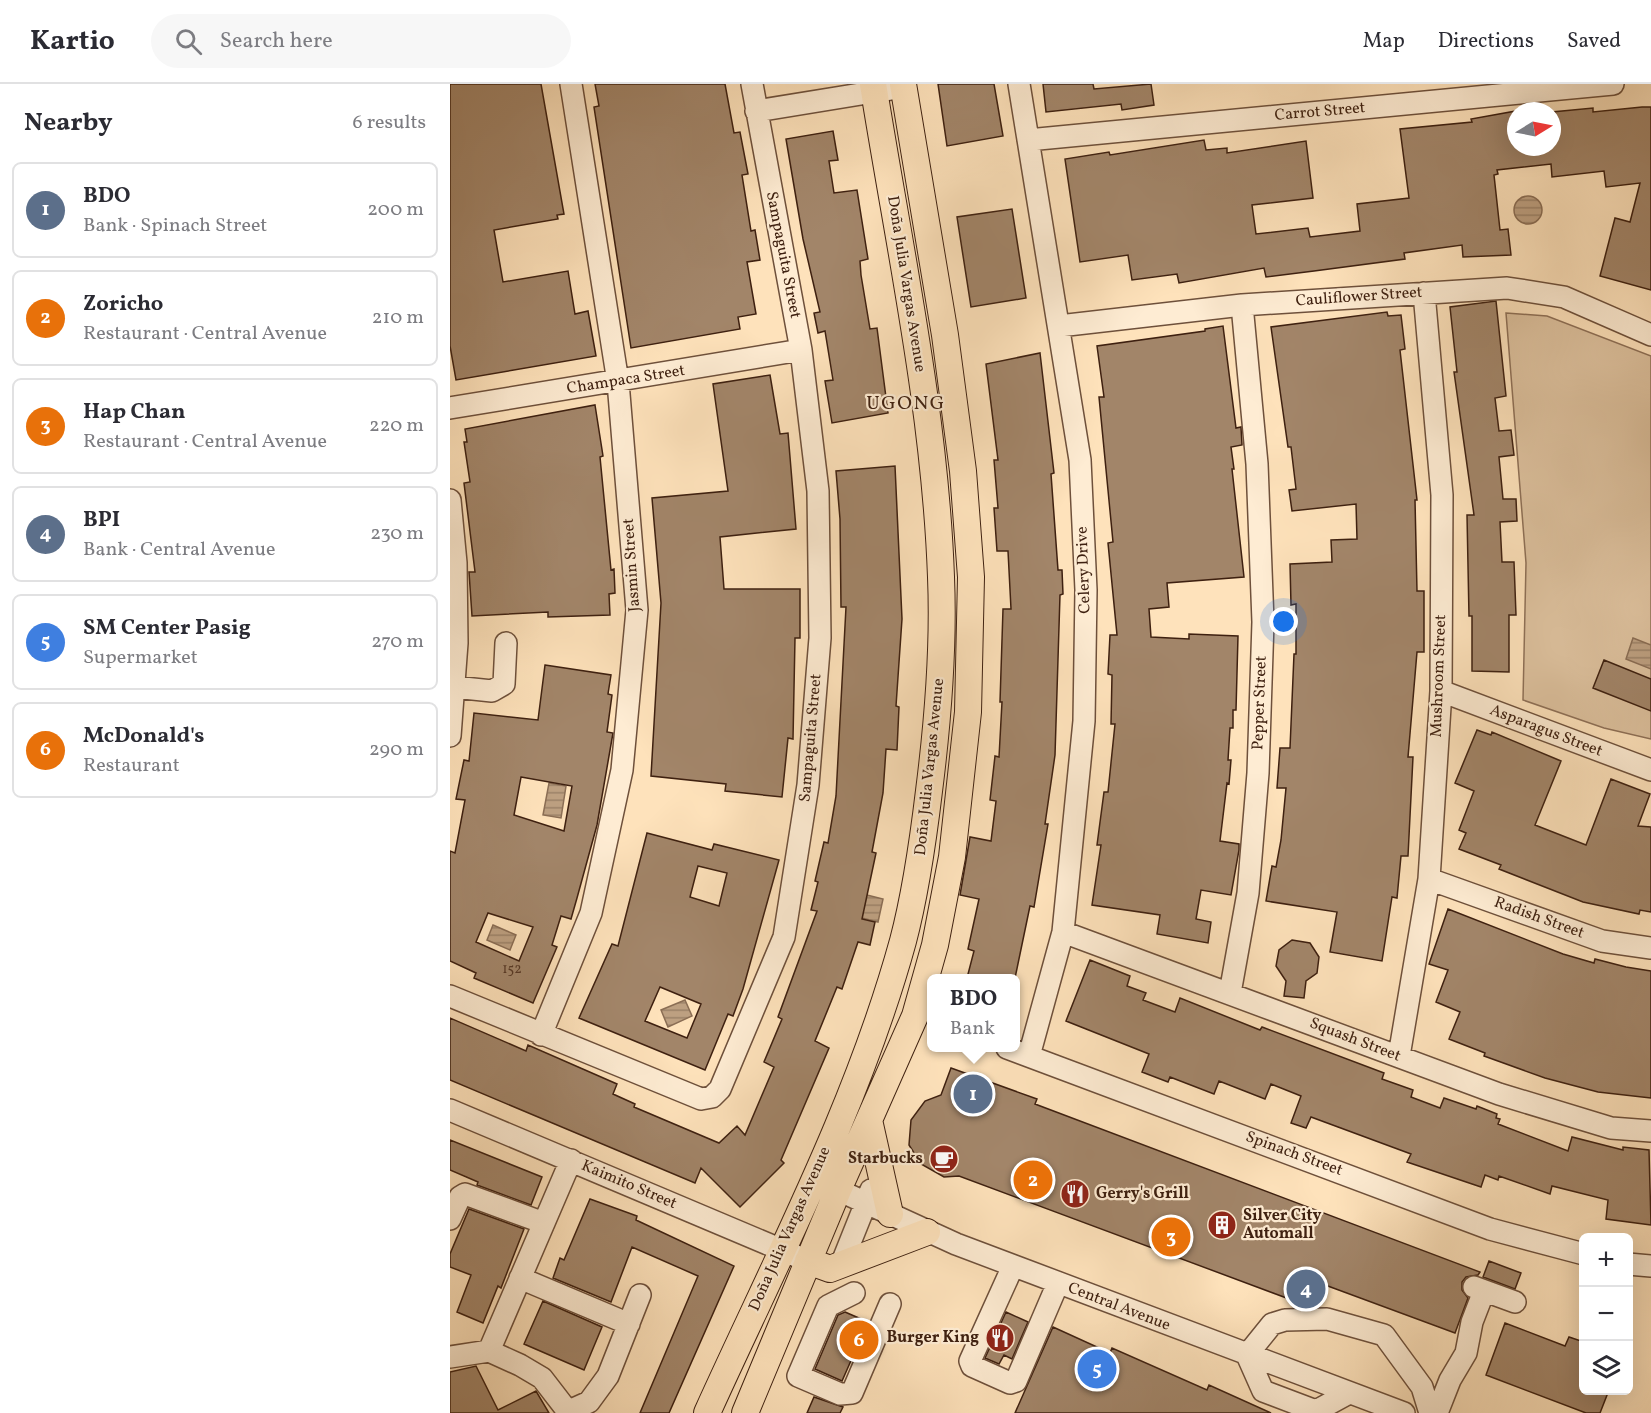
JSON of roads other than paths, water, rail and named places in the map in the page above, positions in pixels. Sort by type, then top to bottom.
[{"type":"main road","name":"Doña Julia Vargas Avenue","points":[[903,85],[945,335],[963,471],[971,577],[968,711],[952,857],[930,974]]},
{"type":"main road","name":"Doña Julia Vargas Avenue","points":[[707,1413],[846,1106],[884,1005],[922,851],[939,709],[941,579],[934,475],[915,339],[873,88]]},
{"type":"main road","name":"Doña Julia Vargas Avenue","points":[[745,1413],[869,1120],[923,1018],[927,994]]},
{"type":"main road","points":[[869,1120],[890,1214]]},
{"type":"main road","points":[[808,1261],[830,1269],[927,1232]]},
{"type":"street","name":"Jasmin Street","points":[[541,1035],[591,913],[622,770],[637,610],[618,382],[571,84]]},
{"type":"street","name":"Sampaguita Street","points":[[450,996],[701,1099],[712,1097],[720,1089],[784,936],[808,785],[820,638],[818,490],[801,350],[752,84]]},
{"type":"street","name":"Celery Drive","points":[[1019,84],[1080,460],[1086,590],[1084,721],[1063,932],[1029,1056]]},
{"type":"street","name":"Carrot Street","points":[[1028,140],[1612,84]]},
{"type":"street","points":[[756,111],[873,88],[903,85]]},
{"type":"street","name":"Cauliflower Street","points":[[1059,326],[1242,304],[1507,288],[1564,297],[1632,324],[1651,335]]},
{"type":"street","name":"Mushroom Street","points":[[1400,1056],[1429,879],[1441,691],[1442,495],[1424,293]]},
{"type":"street","name":"Pepper Street","points":[[1230,993],[1248,892],[1256,797],[1263,622],[1257,464],[1242,304]]},
{"type":"street","name":"Champaca Street","points":[[450,408],[801,350]]},
{"type":"street","points":[[450,500],[456,562],[458,643],[450,736]]},
{"type":"street","points":[[454,687],[492,691],[504,684],[506,643]]},
{"type":"street","name":"Asparagus Street","points":[[1441,691],[1651,770]]},
{"type":"street","name":"Radish Street","points":[[1429,879],[1602,941],[1651,948]]},
{"type":"street","name":"Squash Street","points":[[1063,932],[1499,1094],[1600,1124],[1651,1131]]},
{"type":"street","name":"Spinach Street","points":[[1019,1052],[1491,1230],[1579,1253]]},
{"type":"street","name":"Kaimito Street","points":[[450,1110],[808,1261]]},
{"type":"street","points":[[489,1351],[571,1160]]},
{"type":"street","points":[[841,1265],[879,1171]]},
{"type":"street","name":"Central Avenue","points":[[838,1190],[927,1232],[1013,1266],[1404,1413]]},
{"type":"street","points":[[450,1219],[460,1197],[465,1194],[544,1223]]},
{"type":"street","points":[[1633,1264],[1651,1266]]},
{"type":"street","points":[[1013,1266],[970,1361],[972,1366],[1010,1383],[1016,1381],[1058,1283]]},
{"type":"street","points":[[520,1278],[628,1324]]},
{"type":"street","points":[[1437,1413],[1450,1380],[1454,1347],[1472,1322],[1478,1289],[1515,1302]]},
{"type":"street","points":[[854,1293],[828,1306],[798,1377],[840,1394],[852,1393],[890,1304]]},
{"type":"street","points":[[450,1357],[489,1351],[542,1378],[569,1412],[589,1402],[608,1376],[640,1295]]},
{"type":"street","points":[[1350,1393],[1316,1411],[1263,1391],[1247,1355],[1272,1324],[1285,1320],[1327,1319],[1384,1335],[1422,1388],[1430,1413]]},
{"type":"place","name":"BDO","points":[[973,1094]]},
{"type":"place","name":"Starbucks","points":[[944,1159]]},
{"type":"place","name":"Zoricho","points":[[1033,1180]]},
{"type":"place","name":"Gerry's Grill","points":[[1075,1194]]},
{"type":"place","name":"Silver City Automall","points":[[1222,1225]]},
{"type":"place","name":"Hap Chan","points":[[1171,1237]]},
{"type":"place","name":"BPI","points":[[1306,1289]]},
{"type":"place","name":"Burger King","points":[[1000,1338]]},
{"type":"place","name":"McDonald's","points":[[859,1340]]},
{"type":"place","name":"SM Center Pasig","points":[[1097,1369]]},
{"type":"district","name":"UGONG","points":[[906,404]]}]
